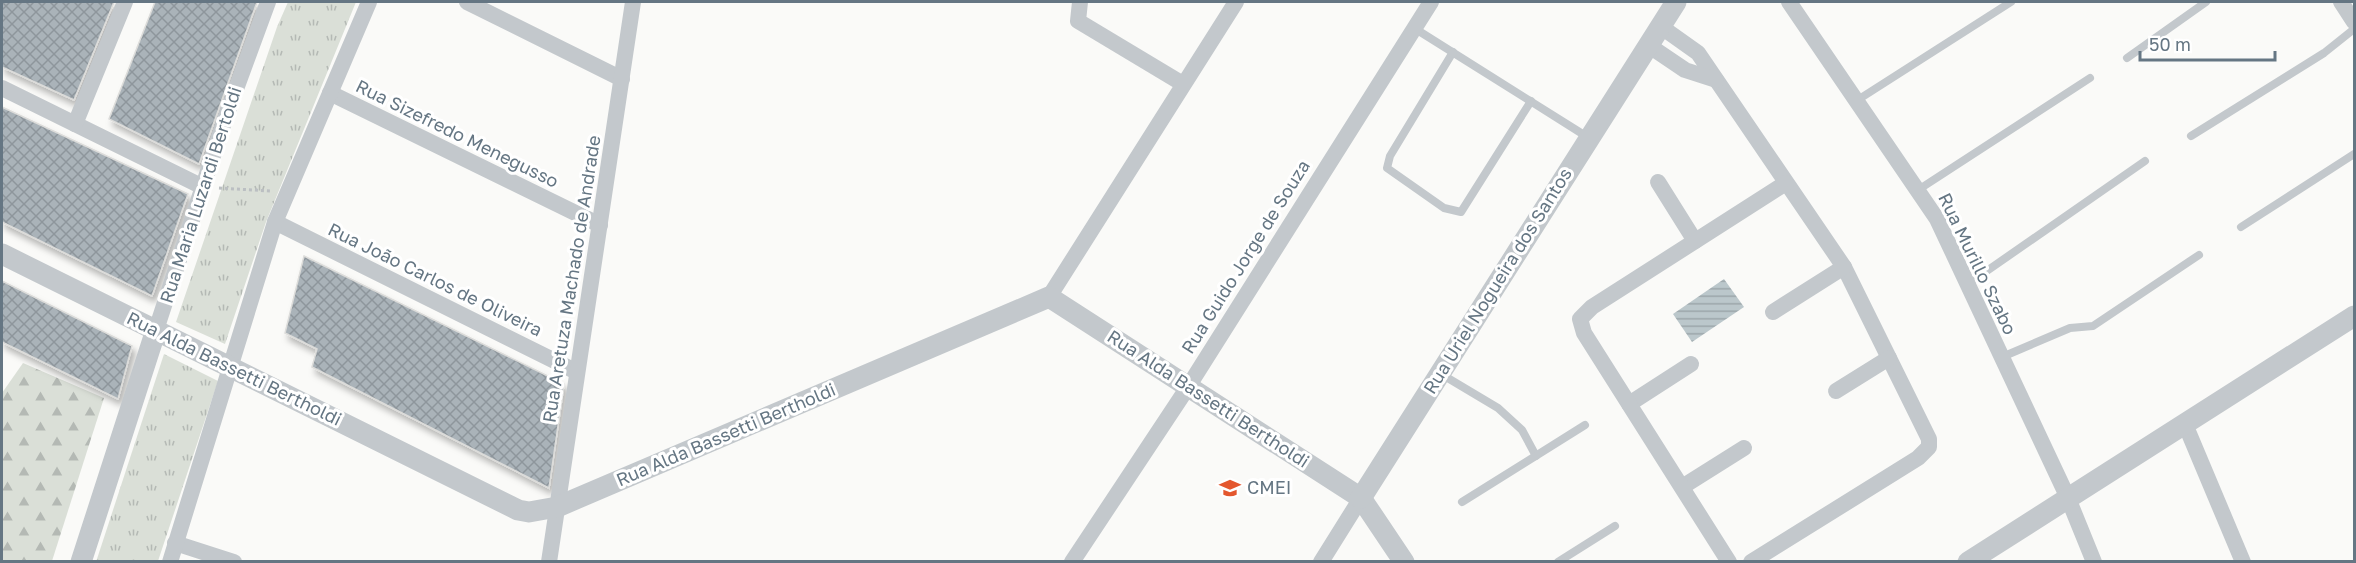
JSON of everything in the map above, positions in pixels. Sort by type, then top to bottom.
[{"type":"street","points":[[75,124],[125,2]]},
{"type":"street","name":"Rua Maria Luzardi Bertoldi","points":[[81,561],[202,187],[268,2]]},
{"type":"street","points":[[170,561],[275,222],[369,2]]},
{"type":"street","points":[[466,2],[621,79]]},
{"type":"street","name":"Rua Aretuza Machado de Andrade","points":[[549,561],[633,2]]},
{"type":"street","points":[[1080,2],[1078,21],[1183,84]]},
{"type":"street","points":[[1049,297],[1236,2]]},
{"type":"street","name":"Rua Guido Jorge de Souza","points":[[1072,561],[1188,387],[1431,2]]},
{"type":"street","name":"Rua Uriel Nogueira dos Santos","points":[[1321,561],[1676,2]]},
{"type":"street","name":"Rua Murillo Szabo","points":[[1788,2],[1937,219],[2068,498],[2094,561]]},
{"type":"street","points":[[2341,2],[2355,22]]},
{"type":"street","points":[[1660,26],[1692,47],[1844,267],[1927,432],[1929,447],[1925,453],[1750,561]]},
{"type":"street","points":[[1648,45],[1686,70],[1716,80]]},
{"type":"street","points":[[2,88],[202,187]]},
{"type":"street","name":"Rua Sizefredo Menegusso","points":[[330,93],[600,225]]},
{"type":"street","points":[[1658,182],[1695,241]]},
{"type":"street","points":[[1729,561],[1584,333],[1580,320],[1592,307],[1786,183]]},
{"type":"street","name":"Rua João Carlos de Oliveira","points":[[275,222],[577,372]]},
{"type":"street","name":"Rua Alda Bassetti Bertholdi","points":[[2,254],[518,510],[529,512],[557,507],[1049,297],[1361,498],[1404,561]]},
{"type":"street","points":[[1773,312],[1844,267]]},
{"type":"street","points":[[1968,561],[2355,316]]},
{"type":"street","points":[[1836,391],[1889,358]]},
{"type":"street","points":[[1629,404],[1691,364]]},
{"type":"street","points":[[2184,424],[2243,561]]},
{"type":"street","points":[[1682,487],[1744,448]]},
{"type":"street","points":[[175,543],[234,561]]},
{"type":"lane","points":[[1856,101],[2011,2]]},
{"type":"lane","points":[[2127,58],[2206,2]]},
{"type":"lane","points":[[1414,28],[1589,138]]},
{"type":"lane","points":[[2191,136],[2324,53],[2355,29]]},
{"type":"lane","points":[[1453,52],[1389,156],[1387,168],[1444,208],[1461,212],[1531,102]]},
{"type":"lane","points":[[1918,190],[2090,78]]},
{"type":"lane","points":[[2241,227],[2355,154]]},
{"type":"lane","points":[[1968,284],[2145,161]]},
{"type":"lane","points":[[2002,357],[2070,328],[2093,326],[2199,255]]},
{"type":"lane","points":[[1440,373],[1498,408],[1522,430],[1536,456]]},
{"type":"lane","points":[[1462,502],[1585,425]]},
{"type":"lane","points":[[1558,561],[1615,526]]},
{"type":"path","points":[[202,187],[287,192]]},
{"type":"green space","points":[[288,2],[356,2],[266,222],[225,344],[176,322],[277,27]]},
{"type":"green space","points":[[164,354],[218,381],[158,561],[96,562]]},
{"type":"green space","points":[[23,363],[104,398],[52,561],[2,561],[2,393]]},
{"type":"shaded area","points":[[1724,279],[1744,307],[1692,342],[1673,314]]},
{"type":"building","points":[[2,2],[114,2],[74,100],[2,67]]},
{"type":"building","points":[[155,2],[257,2],[199,164],[109,119]]},
{"type":"building","points":[[2,107],[188,194],[152,296],[2,222]]},
{"type":"building","points":[[304,256],[564,384],[549,488],[312,367],[317,349],[285,333]]},
{"type":"building","points":[[2,281],[132,346],[118,399],[2,342]]},
{"type":"place","name":"CMEI","points":[[1230,488]]}]
